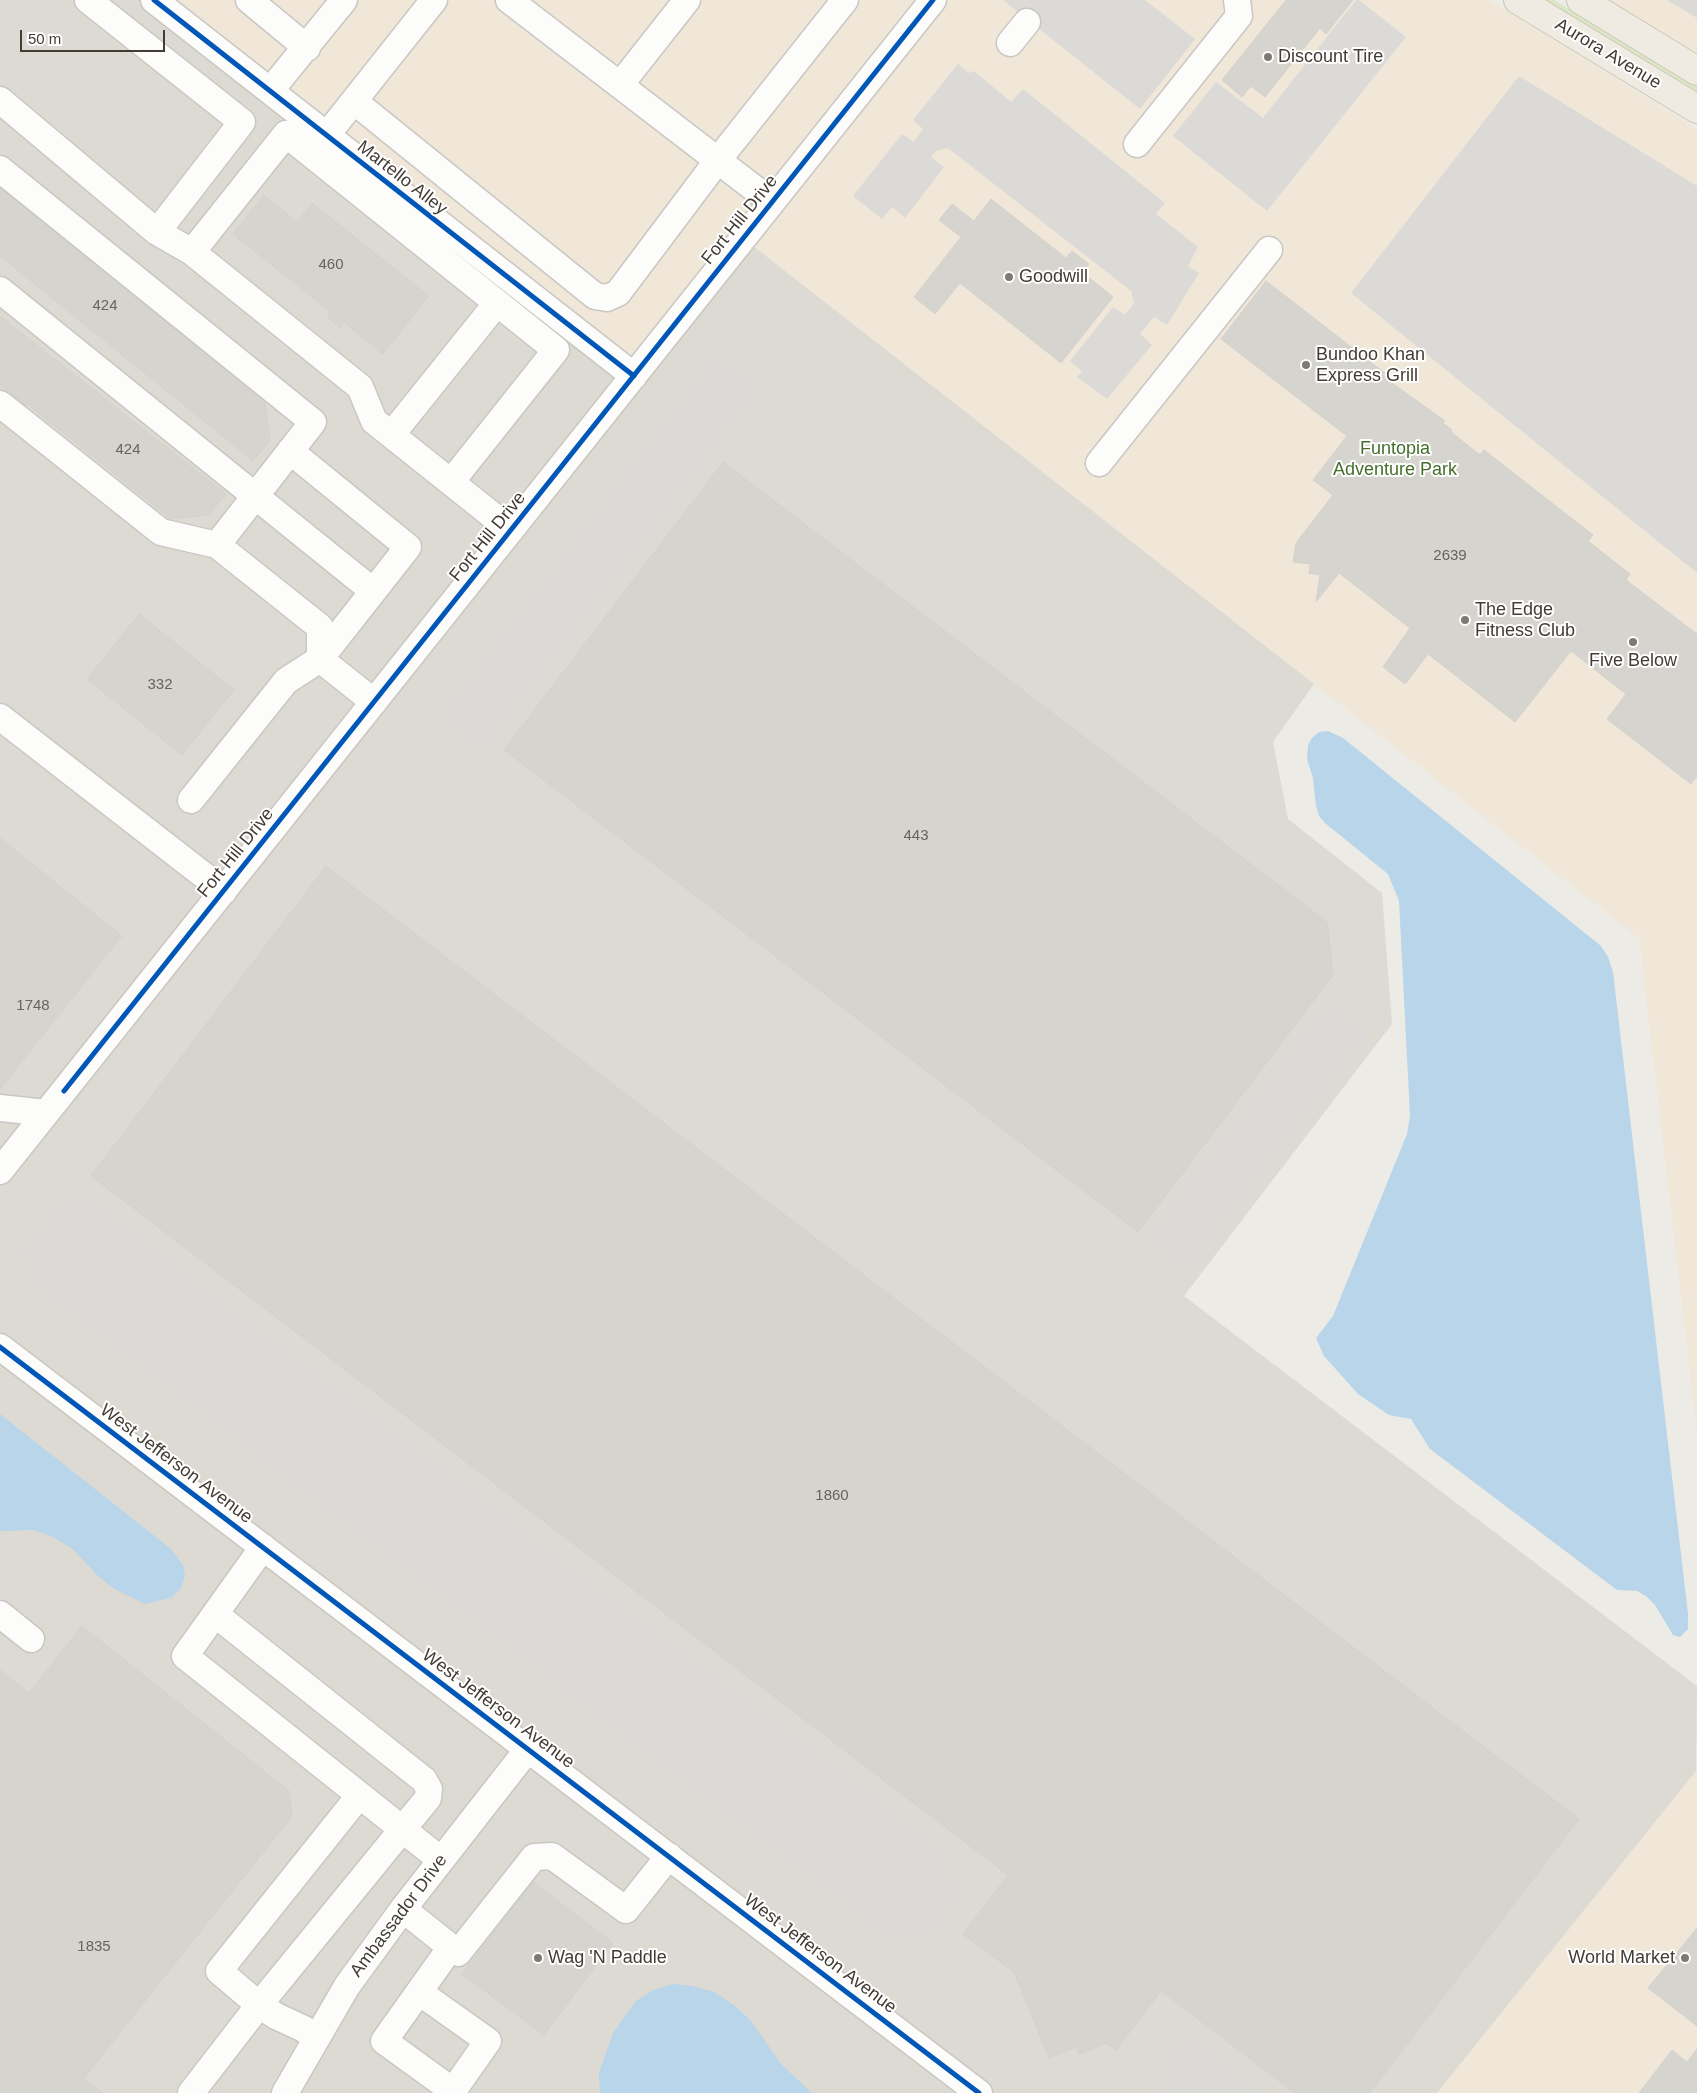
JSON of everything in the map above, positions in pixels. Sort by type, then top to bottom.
[{"type":"main road","name":"Aurora Avenue","points":[[1518,0],[1697,109]]},
{"type":"main road","name":"Aurora Avenue","points":[[1580,0],[1697,71]]},
{"type":"street","points":[[88,0],[242,122],[156,232]]},
{"type":"street","name":"Martello Alley","points":[[154,0],[634,376]]},
{"type":"street","points":[[249,0],[307,48]]},
{"type":"street","points":[[270,91],[307,48],[344,0]]},
{"type":"street","points":[[326,136],[355,102],[434,0]]},
{"type":"street","points":[[509,0],[772,202]]},
{"type":"street","points":[[620,85],[687,0]]},
{"type":"street","points":[[355,102],[595,296],[607,298],[618,293],[718,160],[845,0]]},
{"type":"street","name":"Fort Hill Drive","points":[[2,1161],[46,1113],[934,0]]},
{"type":"street","points":[[1138,144],[1239,16],[1237,0]]},
{"type":"street","points":[[1010,43],[1027,22]]},
{"type":"street","points":[[0,100],[156,232],[192,252],[360,387],[374,421],[511,530]]},
{"type":"street","points":[[192,252],[286,134],[556,350],[451,482]]},
{"type":"street","points":[[0,170],[313,422],[217,545]]},
{"type":"street","points":[[1100,463],[1269,250]]},
{"type":"street","points":[[0,290],[374,592]]},
{"type":"street","points":[[392,434],[497,303]]},
{"type":"street","points":[[0,404],[161,532],[217,545],[320,627],[320,659]]},
{"type":"street","points":[[191,800],[286,681],[320,659],[408,548],[290,451]]},
{"type":"street","points":[[320,659],[374,702]]},
{"type":"street","points":[[0,717],[224,891]]},
{"type":"street","points":[[0,1108],[46,1113]]},
{"type":"street","name":"West Jefferson Avenue","points":[[0,1347],[979,2093]]},
{"type":"street","points":[[264,1548],[185,1656],[441,1860]]},
{"type":"street","points":[[0,1614],[32,1638]]},
{"type":"street","points":[[191,2093],[259,2005],[428,1798],[430,1789],[424,1780],[215,1614]]},
{"type":"street","name":"Ambassador Drive","points":[[285,2093],[315,2038],[347,1986],[403,1909],[528,1749]]},
{"type":"street","points":[[315,2038],[304,2029],[276,2016],[259,2005],[219,1971],[359,1796]]},
{"type":"street","points":[[403,1909],[458,1953],[534,1857],[552,1856],[626,1910],[669,1856]]},
{"type":"street","points":[[419,1992],[451,1947]]},
{"type":"shaded area","points":[[0,0],[177,0],[647,368],[748,242],[1314,684],[1273,742],[1288,819],[1382,893],[1392,1024],[1184,1296],[1697,1686],[1696,1771],[1437,2093],[0,2093]]},
{"type":"shaded area","points":[[177,0],[1489,0],[1697,129],[1697,1433],[1639,938],[748,242],[647,368]]},
{"type":"shaded area","points":[[1003,0],[1145,0],[1195,39],[1140,109]]},
{"type":"shaded area","points":[[1356,0],[1359,0],[1406,37],[1267,211],[1173,136],[1216,82],[1263,118]]},
{"type":"shaded area","points":[[1599,0],[1697,0],[1697,60]]},
{"type":"shaded area","points":[[1667,0],[1697,0],[1697,18]]},
{"type":"shaded area","points":[[958,64],[969,73],[974,71],[1011,102],[1023,89],[1165,203],[1156,214],[1198,247],[1188,266],[1199,273],[1167,325],[1154,317],[1140,334],[1152,345],[1107,399],[1077,377],[1082,371],[1070,361],[1113,307],[1125,315],[1134,303],[1131,291],[948,148],[936,151],[931,157],[944,167],[905,218],[892,207],[882,219],[853,196],[902,134],[914,142],[923,129],[913,120]]},
{"type":"shaded area","points":[[1519,76],[1697,186],[1697,573],[1351,293]]},
{"type":"shaded area","points":[[716,352],[763,388],[482,754],[436,718]]},
{"type":"shaded area","points":[[1326,1000],[1370,1034],[1186,1274],[1141,1240]]},
{"type":"shaded area","points":[[81,1190],[957,1857],[947,1869],[962,1882],[965,1891],[930,1939],[923,1943],[918,1943],[901,1931],[892,1943],[18,1276],[29,1262],[17,1253],[59,1196],[70,1204]]},
{"type":"shaded area","points":[[1697,1767],[1697,2093],[1437,2093],[1696,1771]]},
{"type":"shaded area","points":[[1184,2030],[1267,2093],[1156,2093],[1174,2070],[1161,2060]]},
{"type":"green space","points":[[1538,0],[1554,0],[1697,87],[1697,96]]},
{"type":"water","points":[[1328,731],[1343,738],[1601,946],[1608,957],[1613,972],[1688,1614],[1688,1629],[1680,1637],[1673,1635],[1655,1605],[1646,1596],[1637,1591],[1617,1590],[1430,1449],[1411,1419],[1389,1415],[1358,1394],[1324,1356],[1316,1338],[1333,1316],[1407,1134],[1410,1116],[1399,901],[1388,874],[1319,816],[1313,778],[1307,759],[1308,745],[1319,732]]},
{"type":"water","points":[[0,1414],[171,1549],[183,1565],[185,1576],[181,1588],[171,1598],[145,1604],[114,1589],[97,1575],[74,1550],[51,1536],[33,1530],[0,1531]]},
{"type":"water","points":[[673,1984],[692,1986],[714,1992],[734,2005],[751,2021],[781,2064],[812,2093],[600,2093],[599,2073],[613,2033],[636,2001],[653,1990]]},
{"type":"building","name":"Discount Tire","points":[[1286,0],[1353,0],[1326,34],[1320,28],[1265,97],[1251,86],[1242,97],[1222,80]]},
{"type":"building","points":[[0,188],[265,403],[270,440],[253,461],[0,256]]},
{"type":"building","points":[[264,195],[297,222],[312,203],[429,296],[383,354],[344,322],[340,328],[327,317],[331,312],[233,234]]},
{"type":"building","name":"Goodwill","points":[[991,199],[1066,258],[1072,251],[1089,264],[1082,272],[1113,297],[1061,363],[960,283],[935,314],[914,297],[961,237],[939,220],[952,204],[974,221]]},
{"type":"building","points":[[1266,281],[1394,380],[1392,383],[1445,421],[1443,423],[1452,430],[1451,432],[1480,455],[1484,450],[1593,535],[1588,541],[1630,574],[1626,580],[1697,634],[1697,776],[1691,784],[1607,719],[1626,694],[1571,651],[1515,722],[1428,654],[1405,684],[1383,667],[1410,628],[1339,573],[1316,602],[1320,575],[1309,573],[1310,564],[1293,562],[1296,543],[1333,495],[1313,480],[1347,436],[1221,339]]},
{"type":"building","points":[[0,316],[226,494],[209,515],[171,519],[27,404],[26,406],[0,385]]},
{"type":"building","points":[[723,462],[1327,922],[1333,975],[1138,1232],[504,750]]},
{"type":"building","points":[[139,614],[234,690],[182,755],[87,679]]},
{"type":"building","points":[[0,838],[122,936],[0,1089]]},
{"type":"building","points":[[326,866],[1579,1819],[1370,2093],[1295,2093],[1161,1991],[1116,2050],[1107,2043],[1079,2054],[1076,2047],[1049,2058],[1014,1972],[963,1934],[1008,1875],[91,1176]]},
{"type":"building","points":[[82,1626],[289,1791],[292,1816],[84,2078],[102,2093],[0,2093],[0,1670],[29,1693]]},
{"type":"building","name":"Wag 'N Paddle","points":[[533,1882],[613,1943],[544,2035],[462,1974]]},
{"type":"building","name":"World Market","points":[[1697,1928],[1697,2026],[1648,1988]]},
{"type":"building","points":[[1697,2049],[1697,2093],[1639,2093],[1672,2050],[1687,2062]]},
{"type":"cycle path","points":[[154,0],[634,376]]},
{"type":"cycle path","points":[[64,1091],[933,0]]},
{"type":"cycle path","points":[[0,1347],[979,2093]]},
{"type":"place","name":"Discount Tire","points":[[1268,57]]},
{"type":"place","name":"Goodwill","points":[[1009,277]]},
{"type":"place","name":"Bundoo Khan Express Grill","points":[[1306,365]]},
{"type":"place","name":"The Edge Fitness Club","points":[[1465,620]]},
{"type":"place","name":"Five Below","points":[[1633,642]]},
{"type":"place","name":"Wag 'N Paddle","points":[[538,1958]]},
{"type":"place","name":"World Market","points":[[1685,1958]]},
{"type":"park label","name":"Funtopia Adventure Park","points":[[1395,459]]}]
